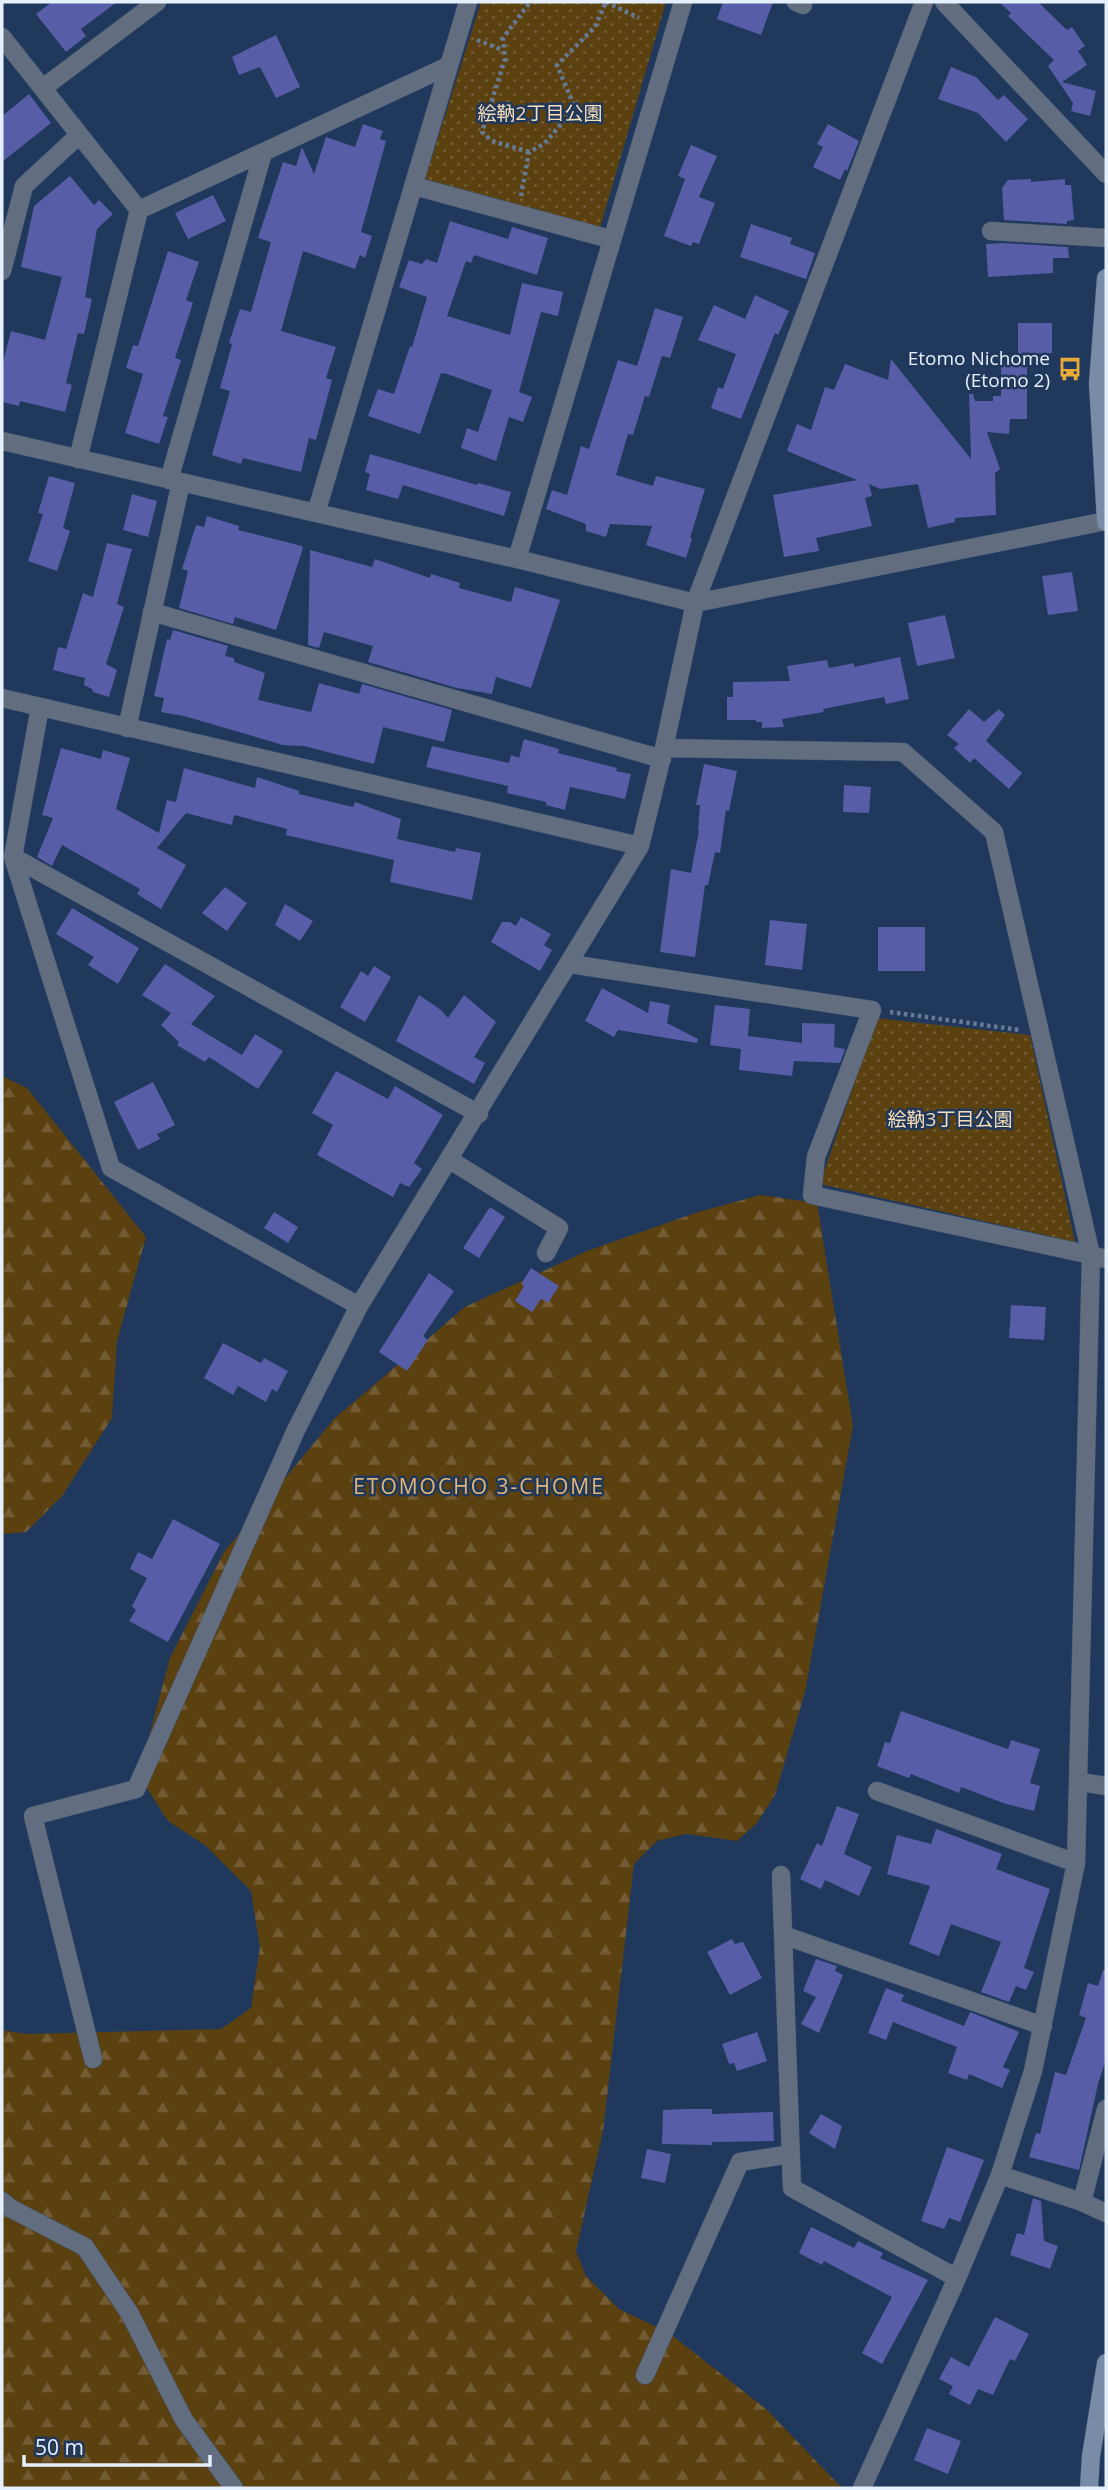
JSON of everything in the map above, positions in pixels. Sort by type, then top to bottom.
[{"type":"main road","points":[[1106,278],[1098,383],[1106,521]]},
{"type":"main road","points":[[1089,2488],[1091,2456],[1106,2363]]},
{"type":"street","points":[[43,88],[157,2]]},
{"type":"street","points":[[316,513],[468,2]]},
{"type":"street","points":[[517,559],[610,239],[683,2]]},
{"type":"street","points":[[93,2059],[33,1816],[136,1789],[296,1430],[359,1306],[479,1114],[640,846],[695,603],[924,2]]},
{"type":"street","points":[[944,2],[1106,174]]},
{"type":"street","points":[[2,37],[139,210]]},
{"type":"street","points":[[139,210],[447,66]]},
{"type":"street","points":[[2,271],[24,186],[79,135]]},
{"type":"street","points":[[128,728],[175,481],[263,153]]},
{"type":"street","points":[[414,186],[610,239]]},
{"type":"street","points":[[78,459],[139,210]]},
{"type":"street","points":[[991,231],[1106,238]]},
{"type":"street","points":[[2,441],[517,559],[695,603],[1106,521]]},
{"type":"street","points":[[152,612],[663,753],[903,752],[994,832],[1040,1032],[1098,1257],[1076,1863],[1033,2071],[1000,2175],[957,2278],[862,2488]]},
{"type":"street","points":[[2,698],[640,846]]},
{"type":"street","points":[[40,707],[13,857],[111,1168],[359,1306]]},
{"type":"street","points":[[13,857],[479,1114]]},
{"type":"street","points":[[570,964],[872,1010],[816,1157],[812,1195],[1098,1257]]},
{"type":"street","points":[[450,1160],[559,1228],[546,1253]]},
{"type":"street","points":[[1080,1782],[1106,1786]]},
{"type":"street","points":[[877,1791],[1076,1863]]},
{"type":"street","points":[[781,1875],[792,2188],[957,2278]]},
{"type":"street","points":[[783,1936],[1043,2026]]},
{"type":"street","points":[[1082,2202],[1106,2109]]},
{"type":"street","points":[[645,2375],[740,2161],[791,2154]]},
{"type":"street","points":[[1000,2175],[1082,2202],[1106,2213]]},
{"type":"street","points":[[2,2201],[10,2208],[85,2247],[131,2314],[184,2420],[234,2488]]},
{"type":"path","points":[[530,2],[503,38],[505,60],[482,132],[492,141],[529,152],[544,144],[575,108],[557,65],[595,27],[606,2],[639,18]]},
{"type":"path","points":[[472,38],[503,50]]},
{"type":"path","points":[[520,201],[529,152]]},
{"type":"path","points":[[872,1010],[1040,1032]]},
{"type":"green space","name":"絵靹2丁目公園","points":[[481,2],[666,2],[600,228],[425,179]]},
{"type":"green space","name":"絵靹3丁目公園","points":[[876,1018],[1030,1035],[1075,1242],[820,1184]]},
{"type":"green space","points":[[2,1076],[27,1088],[146,1237],[117,1341],[112,1418],[62,1496],[26,1532],[2,1534]]},
{"type":"green space","points":[[760,1195],[817,1203],[853,1426],[805,1692],[775,1795],[757,1823],[737,1841],[686,1834],[657,1841],[634,1864],[603,2131],[576,2251],[586,2276],[619,2309],[669,2333],[766,2409],[842,2488],[2,2488],[2,2030],[27,2034],[221,2029],[251,2008],[260,1947],[251,1891],[206,1846],[168,1821],[146,1787],[146,1748],[170,1658],[224,1552],[334,1419],[465,1307],[587,1251],[695,1213]]},
{"type":"building","points":[[52,2],[117,2],[81,29],[86,36],[66,52],[36,14]]},
{"type":"building","points":[[723,2],[773,2],[761,35],[717,19]]},
{"type":"building","points":[[999,2],[1038,2],[1067,30],[1072,27],[1085,46],[1078,51],[1087,65],[1062,82],[1096,91],[1090,116],[1071,111],[1073,103],[1048,66],[1054,60],[1008,16],[1011,13]]},
{"type":"building","points":[[276,35],[300,87],[276,98],[260,67],[239,75],[232,57]]},
{"type":"building","points":[[951,67],[976,77],[998,100],[1004,95],[1028,119],[1006,142],[978,113],[938,99]]},
{"type":"building","points":[[29,94],[51,123],[2,162],[2,116]]},
{"type":"building","points":[[363,124],[383,131],[380,139],[386,141],[361,232],[372,236],[365,258],[360,255],[355,269],[303,251],[281,331],[336,347],[326,378],[332,380],[316,440],[309,438],[301,472],[243,458],[241,464],[212,455],[230,391],[220,388],[232,344],[229,343],[240,309],[251,312],[271,242],[258,238],[283,162],[296,166],[302,147],[314,174],[326,137],[355,147]]},
{"type":"building","points":[[828,124],[859,141],[847,171],[845,169],[840,180],[813,167],[823,147],[817,144]]},
{"type":"building","points":[[691,145],[717,156],[699,197],[715,203],[699,244],[693,242],[691,246],[664,236],[685,179],[678,176]]},
{"type":"building","points":[[70,176],[94,205],[99,200],[113,214],[97,229],[85,297],[92,299],[84,334],[78,333],[66,383],[72,385],[65,412],[20,401],[19,406],[2,402],[2,366],[11,331],[45,340],[62,277],[21,267],[34,206]]},
{"type":"building","points":[[1031,179],[1031,182],[1065,179],[1065,185],[1071,185],[1074,220],[1067,221],[1067,224],[1004,220],[1002,188],[1008,180]]},
{"type":"building","points":[[213,195],[226,221],[188,239],[175,213]]},
{"type":"building","points":[[450,221],[508,239],[512,227],[548,238],[537,275],[474,255],[471,263],[466,261],[447,316],[510,335],[522,283],[563,292],[558,316],[541,312],[519,392],[532,397],[523,422],[509,417],[496,461],[461,448],[467,428],[478,432],[492,390],[447,374],[441,373],[420,434],[368,416],[378,389],[394,394],[427,297],[399,287],[409,260],[422,264],[426,259],[437,263]]},
{"type":"building","points":[[751,224],[792,238],[790,244],[815,253],[806,279],[740,257]]},
{"type":"building","points":[[986,244],[1068,247],[1069,258],[1053,258],[1053,273],[988,277]]},
{"type":"building","points":[[168,251],[199,262],[186,300],[193,303],[175,358],[181,360],[163,416],[168,417],[159,444],[125,433],[143,374],[126,368],[133,345],[138,346]]},
{"type":"building","points":[[755,295],[789,311],[778,335],[775,333],[741,419],[711,408],[718,387],[723,389],[736,354],[698,340],[714,305],[745,319]]},
{"type":"building","points":[[655,308],[683,317],[670,358],[662,356],[649,397],[645,396],[633,435],[628,434],[616,475],[653,486],[656,476],[705,489],[686,558],[646,545],[652,526],[610,524],[606,537],[586,531],[586,524],[546,509],[552,490],[567,495],[581,446],[589,449],[618,360],[637,366]]},
{"type":"building","points":[[1018,323],[1052,323],[1052,353],[1018,354]]},
{"type":"building","points":[[891,359],[971,459],[969,394],[973,394],[975,401],[993,401],[993,396],[1001,396],[1001,364],[1027,364],[1027,419],[1010,419],[1009,434],[987,432],[1000,469],[995,473],[996,515],[955,518],[955,522],[928,528],[918,484],[880,489],[869,484],[872,496],[865,498],[872,526],[816,538],[819,551],[784,557],[773,495],[857,480],[787,451],[797,424],[811,430],[825,387],[834,390],[845,364],[888,380]]},
{"type":"building","points":[[370,454],[511,492],[504,516],[403,485],[398,499],[366,490],[370,474],[365,472]]},
{"type":"building","points":[[49,476],[75,483],[63,528],[70,531],[57,571],[28,561],[43,514],[38,513]]},
{"type":"building","points":[[132,494],[157,501],[148,537],[123,530]]},
{"type":"building","points":[[207,516],[239,526],[238,530],[302,546],[276,630],[235,617],[233,624],[179,608],[188,571],[182,569],[196,525],[204,527]]},
{"type":"building","points":[[107,543],[132,549],[117,604],[124,607],[106,664],[117,670],[109,697],[93,692],[84,685],[85,678],[53,670],[58,647],[66,649],[83,593],[93,597]]},
{"type":"building","points":[[310,550],[372,567],[375,559],[430,578],[431,574],[460,583],[459,588],[511,602],[515,587],[560,600],[531,688],[496,677],[492,694],[457,688],[368,662],[373,646],[324,632],[319,648],[308,645]]},
{"type":"building","points":[[1072,572],[1078,611],[1048,615],[1042,576]]},
{"type":"building","points":[[945,615],[955,658],[917,666],[908,623]]},
{"type":"building","points":[[173,630],[228,646],[225,656],[265,673],[258,700],[311,712],[319,683],[359,694],[362,684],[452,710],[444,742],[383,727],[374,764],[304,746],[283,745],[184,716],[161,712],[164,698],[154,696],[167,639],[170,640]]},
{"type":"building","points":[[900,657],[909,699],[886,704],[884,697],[823,709],[824,712],[782,719],[784,727],[762,728],[762,722],[756,720],[727,720],[727,697],[733,697],[733,682],[790,681],[787,666],[827,660],[829,668],[854,663],[854,667]]},
{"type":"building","points":[[969,709],[984,722],[999,709],[1005,715],[986,741],[1022,773],[1009,789],[974,758],[970,763],[954,748],[959,744],[947,735]]},
{"type":"building","points":[[524,739],[559,749],[558,753],[631,774],[625,799],[570,787],[565,810],[546,805],[546,802],[507,793],[508,786],[426,767],[432,746],[509,763],[511,755],[519,758]]},
{"type":"building","points":[[61,748],[101,759],[103,750],[130,758],[116,809],[159,833],[167,800],[176,802],[184,768],[255,788],[257,777],[299,791],[299,794],[353,807],[355,802],[401,819],[397,839],[455,852],[456,848],[481,853],[472,900],[390,882],[394,860],[286,835],[287,829],[234,815],[232,825],[186,813],[157,848],[186,865],[161,909],[137,894],[140,889],[62,845],[52,866],[37,857],[53,818],[42,815]]},
{"type":"building","points":[[704,764],[737,771],[729,811],[726,810],[720,853],[715,852],[708,885],[705,885],[695,957],[660,952],[671,869],[691,873],[699,830],[700,805],[696,805]]},
{"type":"building","points":[[844,785],[871,787],[869,813],[843,812]]},
{"type":"building","points":[[225,887],[247,903],[227,931],[202,913]]},
{"type":"building","points":[[285,904],[313,921],[300,941],[275,925]]},
{"type":"building","points":[[72,908],[139,948],[118,984],[88,965],[94,957],[56,934]]},
{"type":"building","points":[[521,917],[551,934],[544,945],[552,950],[540,971],[491,942],[502,922],[510,922],[516,926]]},
{"type":"building","points":[[770,920],[807,924],[802,970],[765,965]]},
{"type":"building","points":[[878,927],[925,927],[925,971],[878,971]]},
{"type":"building","points":[[165,964],[215,996],[191,1024],[242,1055],[255,1034],[283,1051],[258,1089],[209,1057],[205,1062],[177,1045],[179,1042],[161,1025],[171,1013],[142,995]]},
{"type":"building","points":[[374,966],[391,977],[365,1022],[340,1007],[361,971],[368,976]]},
{"type":"building","points":[[602,988],[648,1013],[650,1001],[670,1005],[667,1023],[698,1039],[697,1043],[618,1030],[614,1037],[585,1021]]},
{"type":"building","points":[[419,995],[448,1018],[464,995],[496,1022],[474,1057],[485,1063],[474,1084],[396,1041]]},
{"type":"building","points":[[715,1005],[750,1009],[748,1036],[802,1043],[802,1023],[835,1024],[834,1047],[845,1049],[840,1063],[794,1061],[792,1076],[739,1070],[741,1049],[710,1045]]},
{"type":"building","points":[[336,1071],[388,1099],[395,1086],[443,1115],[414,1163],[422,1169],[409,1187],[400,1183],[393,1197],[317,1155],[333,1125],[312,1113]]},
{"type":"building","points":[[153,1082],[175,1125],[157,1134],[160,1139],[138,1150],[114,1102]]},
{"type":"building","points":[[490,1207],[505,1217],[479,1258],[463,1248]]},
{"type":"building","points":[[274,1212],[298,1227],[288,1243],[264,1228]]},
{"type":"building","points":[[531,1268],[559,1286],[548,1303],[541,1299],[532,1312],[515,1301]]},
{"type":"building","points":[[429,1273],[454,1291],[423,1336],[428,1340],[407,1371],[379,1352]]},
{"type":"building","points":[[1011,1305],[1046,1307],[1044,1340],[1009,1338]]},
{"type":"building","points":[[223,1343],[261,1363],[264,1358],[288,1371],[277,1392],[272,1389],[266,1402],[238,1386],[233,1395],[204,1378]]},
{"type":"building","points":[[173,1519],[220,1544],[168,1642],[129,1621],[136,1610],[132,1606],[147,1578],[130,1569],[138,1552],[152,1559]]},
{"type":"building","points":[[901,1711],[1008,1749],[1011,1740],[1040,1749],[1030,1783],[1040,1786],[1034,1811],[961,1787],[959,1793],[911,1774],[909,1778],[877,1766],[885,1742],[890,1743]]},
{"type":"building","points":[[837,1806],[859,1814],[844,1854],[872,1867],[859,1896],[825,1880],[821,1889],[800,1879],[817,1843],[822,1846]]},
{"type":"building","points":[[936,1829],[1002,1854],[996,1869],[1050,1889],[1024,1968],[1034,1972],[1026,1990],[1016,1986],[1009,2002],[981,1992],[1001,1942],[951,1924],[939,1956],[909,1944],[930,1886],[887,1874],[897,1835],[931,1844]]},
{"type":"building","points":[[732,1939],[735,1944],[743,1942],[762,1978],[730,1995],[707,1952]]},
{"type":"building","points":[[816,1959],[837,1966],[835,1971],[843,1975],[819,2033],[801,2024],[816,1997],[803,1991]]},
{"type":"building","points":[[1103,1970],[1106,1970],[1106,2059],[1079,2170],[1029,2157],[1036,2133],[1040,2134],[1055,2072],[1066,2075],[1086,2018],[1079,2015],[1088,1983],[1098,1986]]},
{"type":"building","points":[[886,1988],[904,1995],[901,2001],[964,2026],[970,2012],[1019,2032],[1003,2067],[1010,2070],[1002,2088],[969,2074],[967,2080],[948,2073],[957,2047],[893,2022],[886,2040],[868,2033]]},
{"type":"building","points":[[757,2032],[767,2061],[737,2071],[734,2063],[729,2064],[722,2044]]},
{"type":"building","points":[[712,2109],[712,2114],[773,2112],[774,2141],[712,2142],[712,2145],[662,2144],[663,2110]]},
{"type":"building","points":[[821,2114],[842,2126],[835,2149],[809,2133]]},
{"type":"building","points":[[947,2147],[984,2160],[960,2222],[949,2218],[944,2229],[921,2221]]},
{"type":"building","points":[[647,2149],[671,2154],[665,2183],[641,2178]]},
{"type":"building","points":[[1033,2198],[1041,2201],[1044,2241],[1058,2246],[1050,2269],[1010,2255],[1017,2233],[1024,2235]]},
{"type":"building","points":[[811,2227],[854,2248],[858,2241],[883,2253],[880,2258],[928,2280],[882,2364],[862,2353],[892,2297],[824,2261],[822,2265],[799,2253]]},
{"type":"building","points":[[995,2317],[1029,2334],[1015,2361],[1010,2359],[993,2395],[978,2389],[970,2405],[949,2394],[953,2386],[939,2379],[951,2357],[969,2367]]},
{"type":"building","points":[[927,2428],[961,2441],[948,2474],[914,2460]]},
{"type":"place","name":"Etomo Nichome (Etomo 2)","points":[[1070,369]]},
{"type":"district","name":"ETOMOCHO 3-CHOME","points":[[479,1486]]}]
